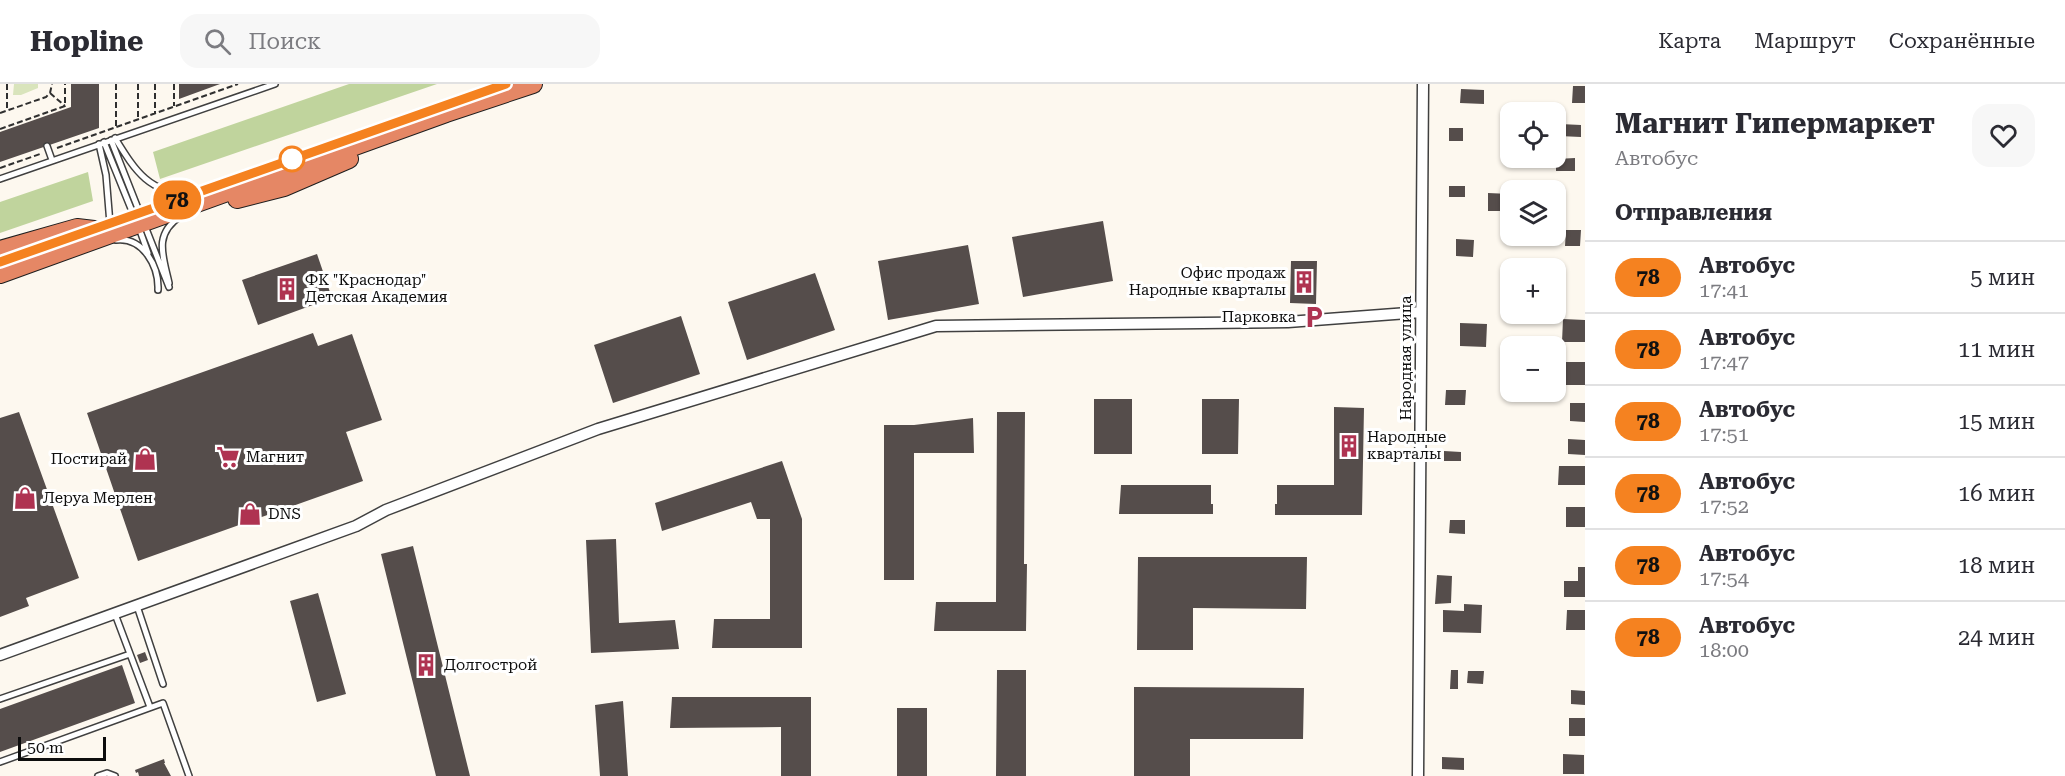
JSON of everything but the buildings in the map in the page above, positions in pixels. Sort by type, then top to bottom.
[{"type":"highway","points":[[0,274],[51,256],[192,195],[506,84]]},
{"type":"highway","points":[[0,262],[102,227],[212,198],[533,84]]},
{"type":"highway","points":[[0,250],[77,228],[102,227]]},
{"type":"street","name":"Народная улица","points":[[1418,776],[1423,84]]},
{"type":"street","points":[[0,655],[356,526],[386,510],[598,429],[936,326],[1288,322],[1421,312]]},
{"type":"lane","points":[[252,84],[254,91]]},
{"type":"lane","points":[[0,179],[275,84]]},
{"type":"lane","points":[[107,141],[151,183],[173,194],[192,195]]},
{"type":"lane","points":[[107,141],[138,219],[169,287],[162,249],[165,232],[173,222],[212,198]]},
{"type":"lane","points":[[102,227],[107,141]]},
{"type":"lane","points":[[48,148],[52,160]]},
{"type":"lane","points":[[138,219],[157,279],[158,290]]},
{"type":"lane","points":[[51,256],[119,239],[128,240],[140,246],[151,262]]},
{"type":"lane","points":[[137,606],[163,684]]},
{"type":"lane","points":[[115,614],[150,708]]},
{"type":"lane","points":[[0,699],[130,654]]},
{"type":"lane","points":[[0,762],[163,703],[189,776]]},
{"type":"lane","points":[[98,776],[107,773],[115,776]]},
{"type":"path","points":[[7,84],[7,111]]},
{"type":"path","points":[[0,113],[46,97],[50,93],[52,84]]},
{"type":"path","points":[[65,84],[65,106]]},
{"type":"path","points":[[116,84],[116,127]]},
{"type":"path","points":[[138,84],[138,119]]},
{"type":"path","points":[[155,84],[155,113]]},
{"type":"path","points":[[174,84],[174,106]]},
{"type":"path","points":[[0,168],[48,148],[116,127],[238,84]]},
{"type":"path","points":[[50,93],[65,106]]},
{"type":"path","points":[[0,129],[65,106]]},
{"type":"green space","points":[[14,84],[38,84],[38,88],[21,95],[13,95]]},
{"type":"green space","points":[[349,84],[437,84],[160,179],[153,152]]},
{"type":"green space","points":[[88,172],[93,201],[0,233],[0,202]]},
{"type":"bus line","name":"78","points":[[0,262],[506,84]]},
{"type":"place","name":"Офис продаж Народные кварталы","points":[[1304,282]]},
{"type":"place","name":"ФК \"Краснодар\" Детская Академия","points":[[287,289]]},
{"type":"place","name":"Парковка","points":[[1314,317]]},
{"type":"place","name":"Народные кварталы","points":[[1349,446]]},
{"type":"place","name":"Магнит","points":[[228,457]]},
{"type":"place","name":"Постирай","points":[[145,459]]},
{"type":"place","name":"Леруа Мерлен","points":[[25,498]]},
{"type":"place","name":"DNS","points":[[250,514]]},
{"type":"place","name":"Долгострой","points":[[426,665]]}]
